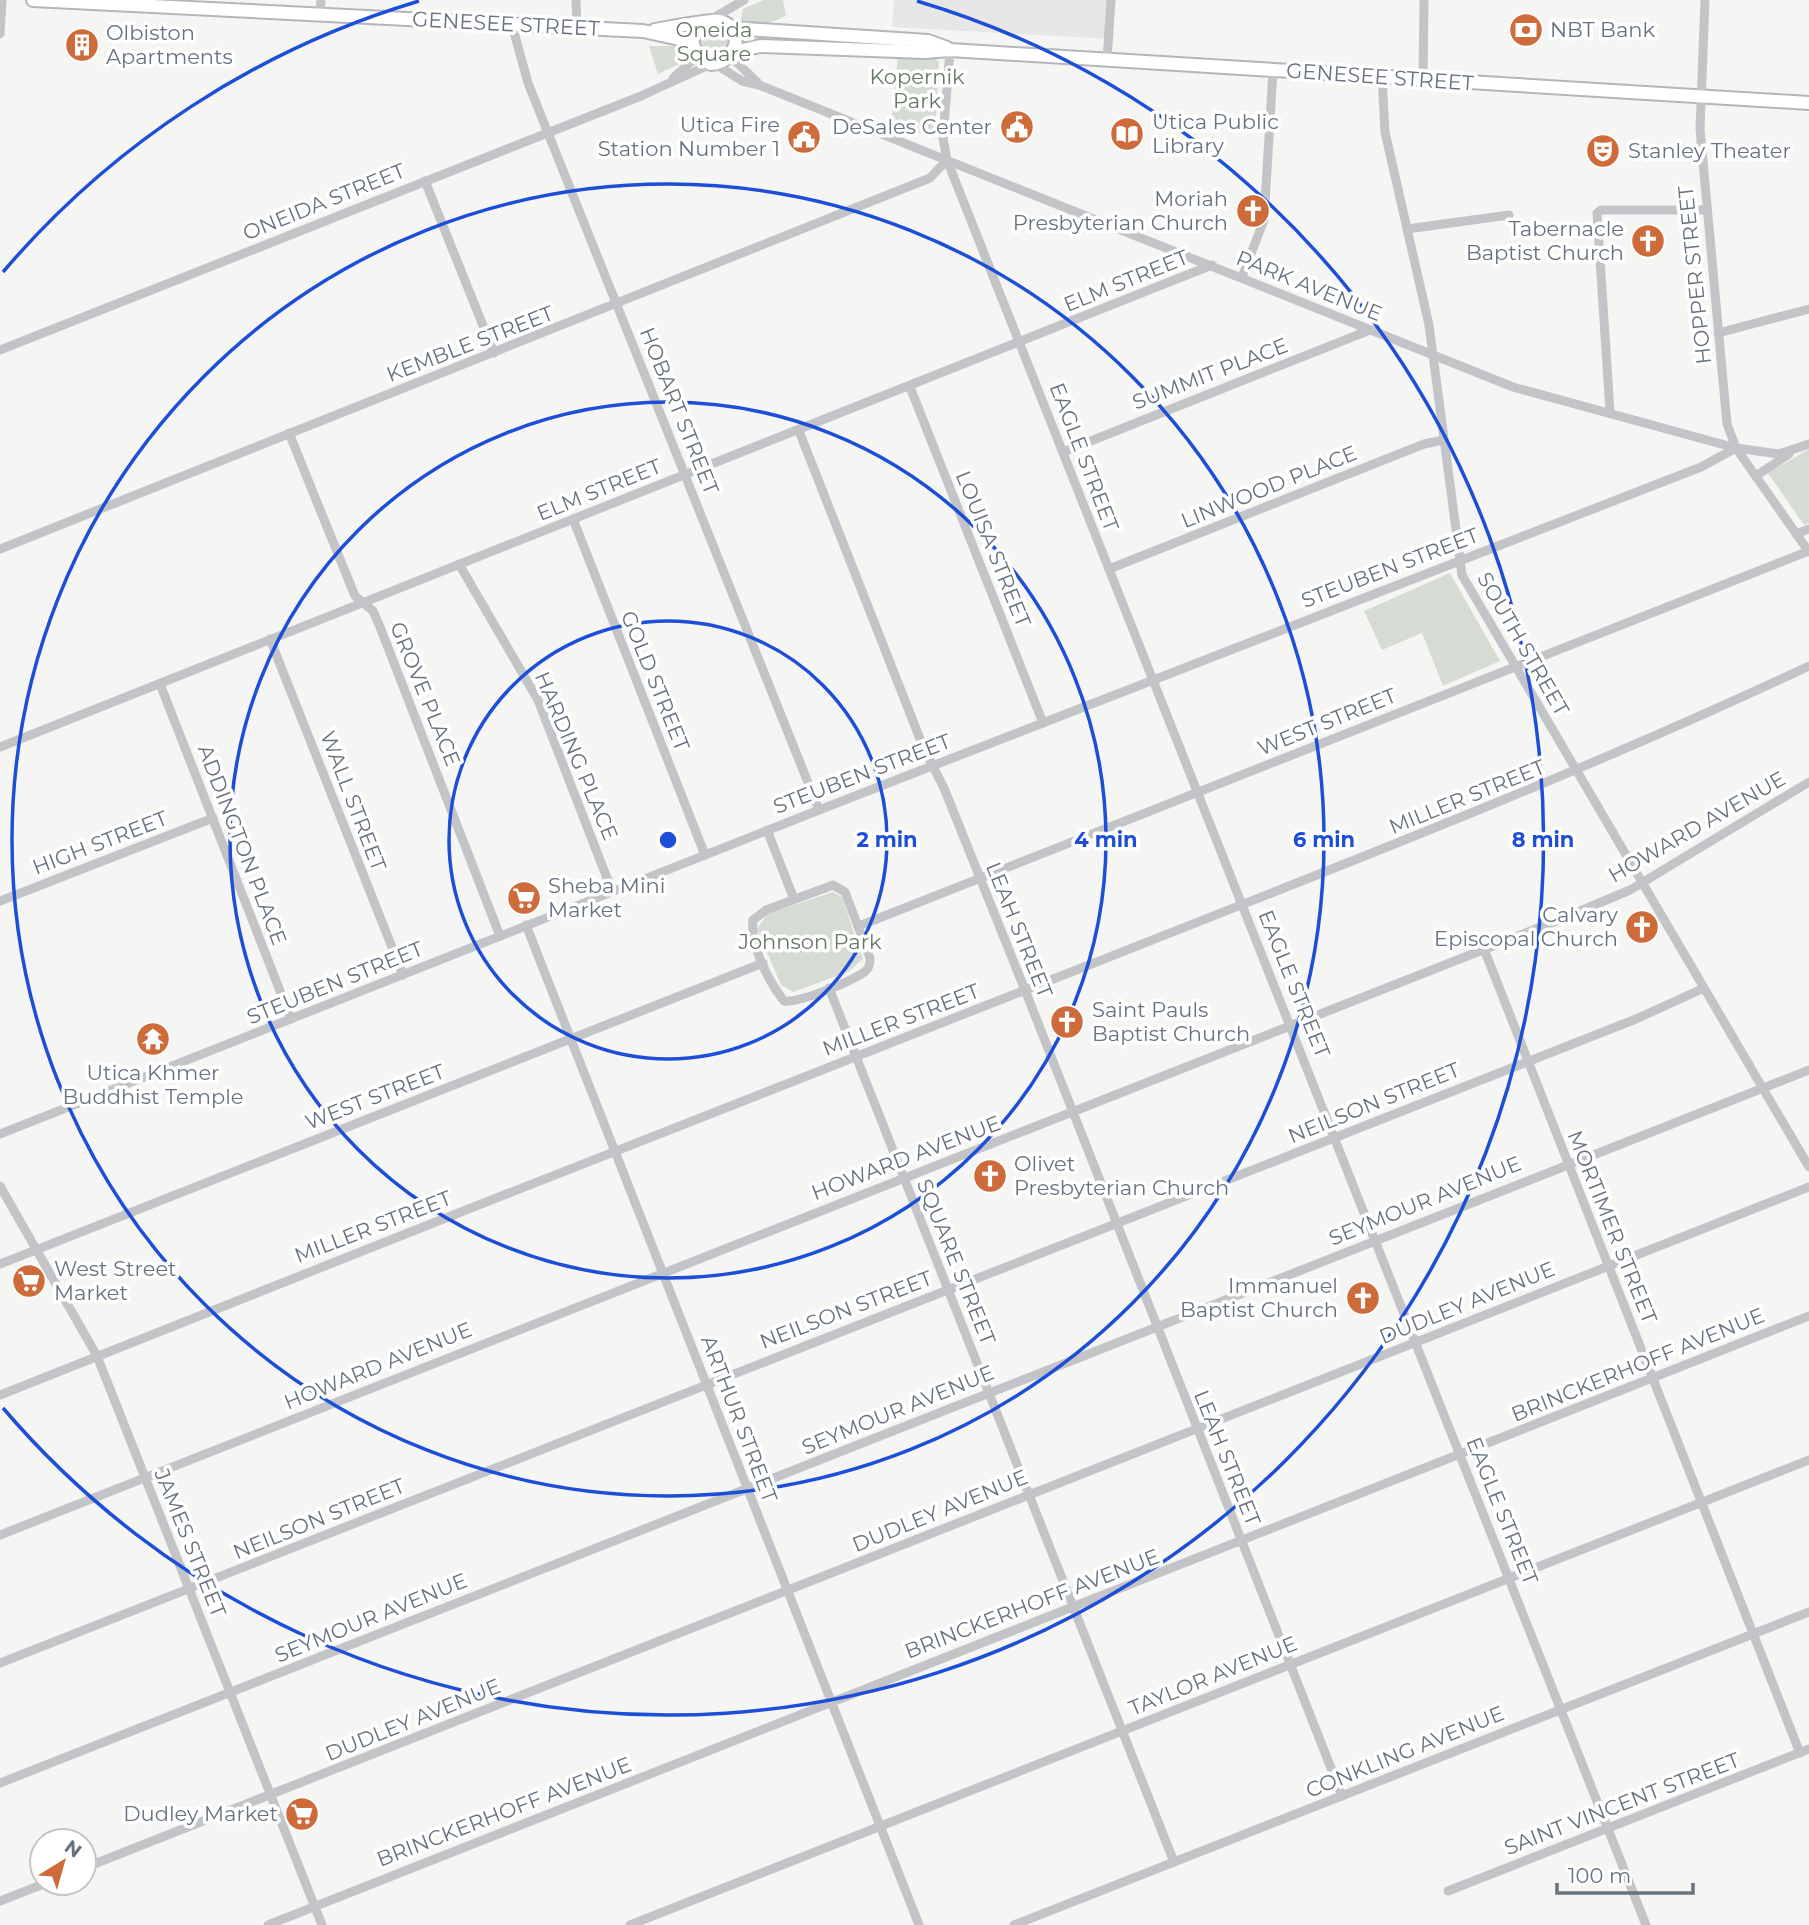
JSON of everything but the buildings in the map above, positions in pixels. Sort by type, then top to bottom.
[{"type":"main road","name":"GENESEE STREET","points":[[33,0],[643,32],[684,40],[692,48]]},
{"type":"main road","name":"GENESEE STREET","points":[[643,32],[705,22]]},
{"type":"main road","points":[[705,22],[723,22],[730,27],[736,40],[732,54],[713,64],[700,59],[692,48],[693,34],[705,22]]},
{"type":"main road","name":"GENESEE STREET","points":[[730,27],[928,41],[950,50]]},
{"type":"main road","name":"GENESEE STREET","points":[[732,54],[760,46],[925,52],[950,50],[1809,103]]},
{"type":"street","points":[[0,34],[2,0]]},
{"type":"street","points":[[320,15],[321,0]]},
{"type":"street","points":[[576,0],[578,28]]},
{"type":"street","points":[[1107,60],[1111,0]]},
{"type":"street","points":[[1423,80],[1424,0]]},
{"type":"street","name":"HOPPER STREET","points":[[1705,0],[1700,130],[1727,424],[1736,448],[1809,551]]},
{"type":"street","points":[[705,22],[740,2]]},
{"type":"street","points":[[730,27],[728,19],[740,2]]},
{"type":"street","name":"HOBART STREET","points":[[512,25],[518,54],[548,131],[819,810]]},
{"type":"street","name":"ONEIDA STREET","points":[[661,87],[692,61],[692,48]]},
{"type":"street","name":"EAGLE STREET","points":[[950,50],[943,138],[947,160],[1646,1925]]},
{"type":"street","name":"PARK AVENUE","points":[[732,54],[759,85]]},
{"type":"street","name":"ONEIDA STREET","points":[[0,350],[713,64]]},
{"type":"street","name":"PARK AVENUE","points":[[713,64],[742,81],[759,85],[1242,276],[1513,387],[1736,448],[1772,454],[1793,452]]},
{"type":"street","points":[[1242,276],[1264,220],[1273,70]]},
{"type":"street","name":"SOUTH STREET","points":[[1382,77],[1385,132],[1429,325],[1462,575],[1809,1167]]},
{"type":"street","name":"KEMBLE STREET","points":[[0,549],[930,178],[947,160]]},
{"type":"street","points":[[425,181],[494,353]]},
{"type":"street","points":[[1610,412],[1597,213],[1601,210],[1706,210]]},
{"type":"street","points":[[1407,229],[1508,215]]},
{"type":"street","name":"ELM STREET","points":[[0,747],[1212,265]]},
{"type":"street","points":[[1718,333],[1809,309]]},
{"type":"street","name":"SUMMIT PLACE","points":[[1063,452],[1370,330]]},
{"type":"street","name":"LOUISA STREET","points":[[910,387],[1043,723]]},
{"type":"street","name":"LEAH STREET","points":[[799,431],[1025,990],[1342,1796]]},
{"type":"street","name":"GROVE PLACE","points":[[289,433],[355,596],[373,611],[380,627],[500,936]]},
{"type":"street","name":"LINWOOD PLACE","points":[[1109,569],[1424,444],[1443,440]]},
{"type":"street","points":[[1756,476],[1809,444]]},
{"type":"street","name":"STEUBEN STREET","points":[[0,1134],[932,765],[1701,467],[1736,448]]},
{"type":"street","name":"GOLD STREET","points":[[573,519],[705,855]]},
{"type":"street","points":[[1796,534],[1809,529]]},
{"type":"street","name":"WEST STREET","points":[[859,926],[1809,551]]},
{"type":"street","name":"HARDING PLACE","points":[[459,565],[538,701],[612,891]]},
{"type":"street","name":"WALL STREET","points":[[270,639],[403,975]]},
{"type":"street","name":"MILLER STREET","points":[[0,1395],[1577,771],[1809,666]]},
{"type":"street","name":"ADDINGTON PLACE","points":[[160,684],[292,1019]]},
{"type":"street","name":"HOWARD AVENUE","points":[[0,1535],[1561,919],[1642,882],[1809,782]]},
{"type":"street","name":"HIGH STREET","points":[[0,901],[213,818]]},
{"type":"street","points":[[767,830],[794,899]]},
{"type":"street","points":[[837,885],[845,892],[859,926],[870,958],[869,966],[864,972],[791,1002],[784,1001],[763,963],[751,930],[752,920],[766,910],[837,885]]},
{"type":"street","name":"ARTHUR STREET","points":[[526,925],[919,1925]]},
{"type":"street","name":"MORTIMER STREET","points":[[1485,948],[1755,1634],[1805,1751]]},
{"type":"street","name":"WEST STREET","points":[[0,1264],[763,963]]},
{"type":"street","name":"SQUARE STREET","points":[[828,988],[1174,1862]]},
{"type":"street","name":"NEILSON STREET","points":[[0,1663],[1636,1019],[1704,988]]},
{"type":"street","name":"SEYMOUR AVENUE","points":[[0,1783],[1809,1070]]},
{"type":"street","name":"JAMES STREET","points":[[0,1186],[97,1356],[322,1925]]},
{"type":"street","name":"DUDLEY AVENUE","points":[[98,1863],[1809,1187]]},
{"type":"street","name":"BRINCKERHOFF AVENUE","points":[[268,1925],[1809,1317]]},
{"type":"street","name":"TAYLOR AVENUE","points":[[630,1925],[1809,1460]]},
{"type":"street","name":"CONKLING AVENUE","points":[[1014,1925],[1809,1612]]},
{"type":"street","name":"SAINT VINCENT STREET","points":[[1448,1891],[1805,1751]]},
{"type":"street","points":[[0,1901],[28,1890]]},
{"type":"shaded area","points":[[894,0],[1112,0],[1109,39],[892,27]]},
{"type":"green space","points":[[764,0],[783,0],[786,15],[764,24],[741,21],[743,9]]},
{"type":"green space","name":"Oneida Square","points":[[701,24],[729,26],[730,56],[700,59],[696,28]]},
{"type":"green space","points":[[649,46],[677,46],[683,62],[658,74]]},
{"type":"green space","name":"Kopernik Park","points":[[898,56],[935,58],[939,62],[935,138],[891,123]]},
{"type":"green space","points":[[1809,449],[1809,523],[1804,525],[1768,473]]},
{"type":"green space","points":[[1450,573],[1500,661],[1443,686],[1422,633],[1382,650],[1364,611]]},
{"type":"green space","name":"Johnson Park","points":[[833,892],[842,897],[863,959],[848,972],[793,992],[781,985],[757,929],[767,914]]},
{"type":"place","name":"NBT Bank","points":[[1526,30]]},
{"type":"place","name":"Olbiston Apartments","points":[[82,45]]},
{"type":"place","name":"DeSales Center","points":[[1017,127]]},
{"type":"place","name":"Utica Public Library","points":[[1127,134]]},
{"type":"place","name":"Utica Fire Station Number 1","points":[[804,137]]},
{"type":"place","name":"Stanley Theater","points":[[1603,151]]},
{"type":"place","name":"Moriah Presbyterian Church","points":[[1253,211]]},
{"type":"place","name":"Tabernacle Baptist Church","points":[[1648,241]]},
{"type":"place","name":"Sheba Mini Market","points":[[524,898]]},
{"type":"place","name":"Calvary Episcopal Church","points":[[1642,927]]},
{"type":"place","name":"Saint Pauls Baptist Church","points":[[1067,1022]]},
{"type":"place","name":"Utica Khmer Buddhist Temple","points":[[153,1039]]},
{"type":"place","name":"Olivet Presbyterian Church","points":[[990,1176]]},
{"type":"place","name":"West Street Market","points":[[29,1281]]},
{"type":"place","name":"Immanuel Baptist Church","points":[[1363,1298]]},
{"type":"place","name":"Dudley Market","points":[[302,1814]]}]
